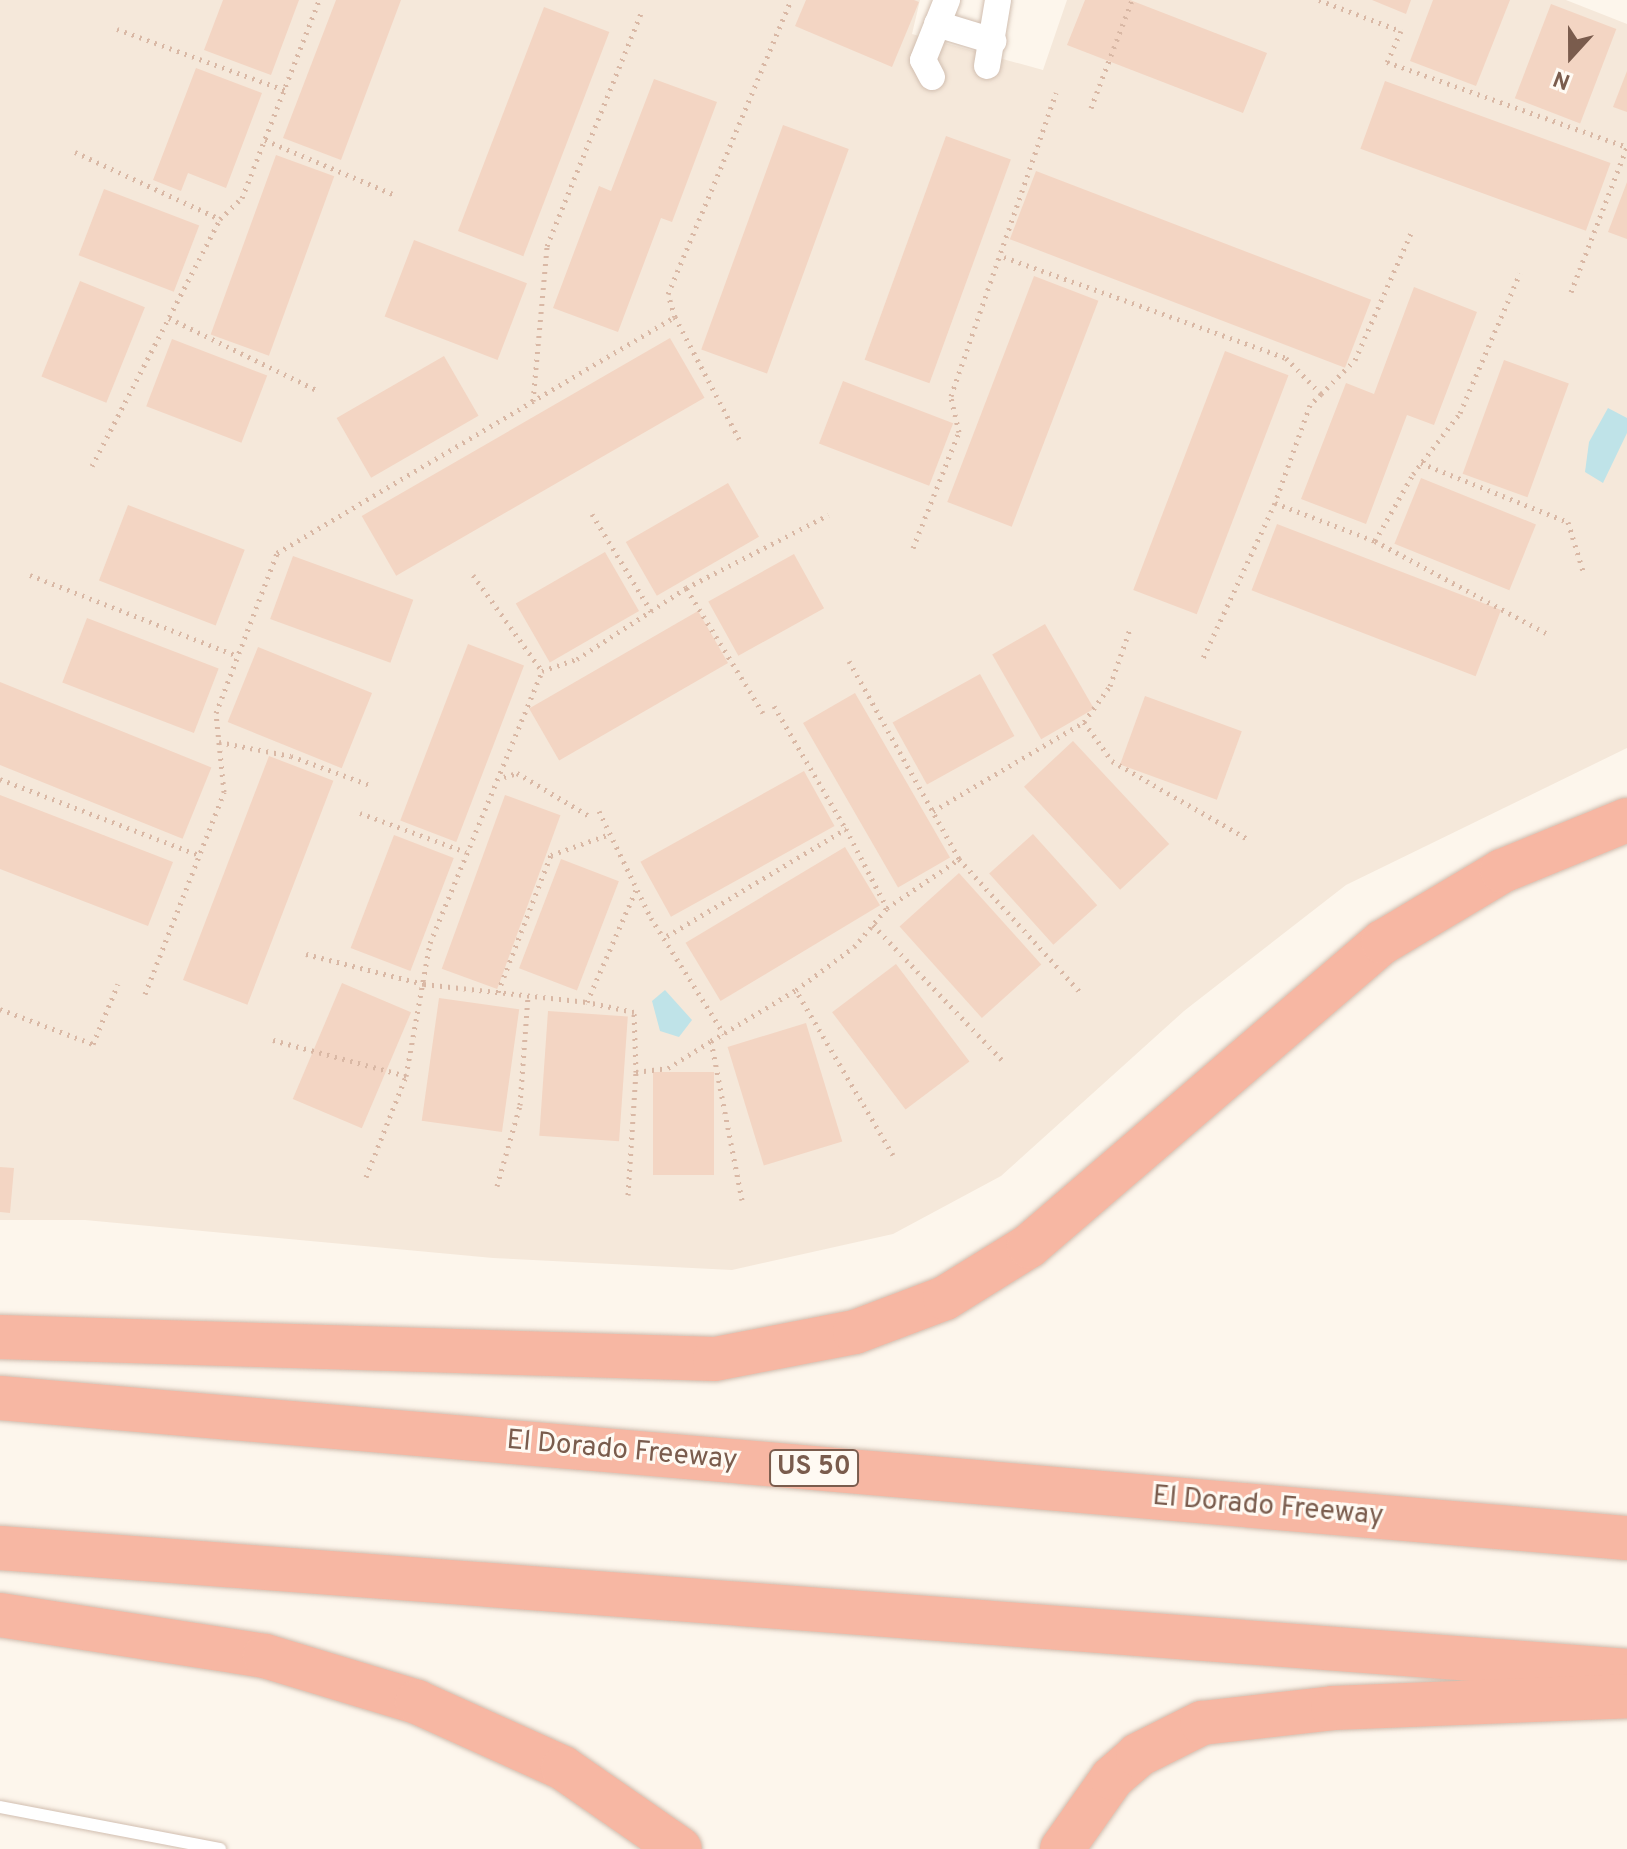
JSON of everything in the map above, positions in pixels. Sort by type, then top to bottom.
[{"type":"highway","points":[[0,1337],[715,1359],[855,1332],[945,1298],[1029,1246],[1383,942],[1502,871],[1627,820]]},
{"type":"highway","name":"El Dorado Freeway","points":[[0,1398],[1627,1538]]},
{"type":"highway","points":[[0,1548],[1627,1671]]},
{"type":"highway","points":[[0,1615],[265,1656],[417,1702],[563,1768],[680,1849]]},
{"type":"highway","points":[[1062,1849],[1112,1778],[1138,1755],[1202,1723],[1333,1708],[1627,1696]]},
{"type":"street","points":[[932,77],[923,60],[942,12],[990,54],[998,0]]},
{"type":"lane","points":[[0,1807],[220,1849]]},
{"type":"path","points":[[92,466],[220,219],[242,198],[319,0]]},
{"type":"path","points":[[739,439],[675,317],[668,294],[791,0]]},
{"type":"path","points":[[1091,108],[1132,0]]},
{"type":"path","points":[[1319,0],[1401,31],[1387,62],[1627,147],[1571,292]]},
{"type":"path","points":[[532,402],[547,246],[642,11]]},
{"type":"path","points":[[117,29],[285,90]]},
{"type":"path","points":[[913,548],[959,432],[951,396],[1004,257],[1003,235],[1056,93]]},
{"type":"path","points":[[265,140],[393,194]]},
{"type":"path","points":[[75,152],[220,219]]},
{"type":"path","points":[[1203,658],[1275,503],[1310,405],[1355,360],[1411,233]]},
{"type":"path","points":[[1004,257],[1286,358],[1321,394]]},
{"type":"path","points":[[1375,541],[1421,463],[1460,413],[1520,273]]},
{"type":"path","points":[[145,994],[224,792],[216,713],[277,553],[675,317]]},
{"type":"path","points":[[169,318],[319,391]]},
{"type":"path","points":[[1421,463],[1568,522],[1584,574]]},
{"type":"path","points":[[1275,503],[1375,541],[1548,634]]},
{"type":"path","points":[[592,514],[651,611]]},
{"type":"path","points":[[542,671],[577,659],[686,588],[828,515]]},
{"type":"path","points":[[30,575],[238,656]]},
{"type":"path","points":[[473,575],[542,671]]},
{"type":"path","points":[[686,588],[763,713]]},
{"type":"path","points":[[933,811],[1084,722],[1110,686],[1130,629]]},
{"type":"path","points":[[849,661],[959,859],[1080,992]]},
{"type":"path","points":[[503,778],[542,671]]},
{"type":"path","points":[[774,706],[846,829],[887,908]]},
{"type":"path","points":[[1084,722],[1112,761],[1246,838]]},
{"type":"path","points":[[219,742],[291,756],[370,785]]},
{"type":"path","points":[[366,1177],[406,1076],[430,943],[491,789],[503,778],[517,773],[589,816]]},
{"type":"path","points":[[0,779],[199,855]]},
{"type":"path","points":[[599,811],[636,889],[724,1034]]},
{"type":"path","points":[[360,813],[466,852]]},
{"type":"path","points":[[667,936],[846,829]]},
{"type":"path","points":[[498,992],[551,855],[610,834]]},
{"type":"path","points":[[636,1072],[668,1068],[796,990],[873,925],[887,908],[959,859]]},
{"type":"path","points":[[587,1002],[636,889]]},
{"type":"path","points":[[873,925],[1005,1063]]},
{"type":"path","points":[[306,954],[424,984],[587,1002],[634,1012],[636,1072],[628,1195]]},
{"type":"path","points":[[0,1009],[93,1044],[118,984]]},
{"type":"path","points":[[796,990],[893,1155]]},
{"type":"path","points":[[497,1186],[520,1105],[528,996]]},
{"type":"path","points":[[273,1040],[406,1076]]},
{"type":"path","points":[[711,1041],[742,1200]]},
{"type":"shaded area","points":[[0,0],[920,0],[912,34],[1043,70],[1067,0],[1566,0],[1627,24],[1627,748],[1346,885],[1184,1011],[1001,1176],[893,1234],[732,1270],[493,1258],[85,1220],[0,1220]]},
{"type":"water","points":[[1608,408],[1627,418],[1627,433],[1603,483],[1585,472],[1589,442]]},
{"type":"water","points":[[665,990],[692,1020],[679,1037],[660,1031],[652,1001]]},
{"type":"building","points":[[223,0],[299,0],[271,75],[204,50]]},
{"type":"building","points":[[336,0],[401,0],[341,160],[283,138]]},
{"type":"building","points":[[806,0],[919,2],[892,67],[795,26]]},
{"type":"building","points":[[1085,0],[1130,0],[1267,53],[1243,113],[1067,45]]},
{"type":"building","points":[[1372,0],[1411,0],[1406,14]]},
{"type":"building","points":[[1433,0],[1510,0],[1476,86],[1410,61]]},
{"type":"building","points":[[1551,4],[1616,29],[1580,123],[1515,98]]},
{"type":"building","points":[[544,7],[609,32],[523,256],[458,231]]},
{"type":"building","points":[[196,68],[262,93],[226,188],[188,173],[181,191],[153,180]]},
{"type":"building","points":[[1627,71],[1627,112],[1613,107]]},
{"type":"building","points":[[654,79],[717,102],[672,222],[661,218],[618,332],[553,308],[599,186],[611,191]]},
{"type":"building","points":[[1385,81],[1611,163],[1586,231],[1360,149]]},
{"type":"building","points":[[783,125],[849,149],[767,374],[701,350]]},
{"type":"building","points":[[946,136],[1011,160],[929,383],[865,360]]},
{"type":"building","points":[[276,155],[334,176],[269,356],[211,334]]},
{"type":"building","points":[[1036,171],[1371,300],[1345,368],[1010,239]]},
{"type":"building","points":[[1627,182],[1627,239],[1608,232]]},
{"type":"building","points":[[104,189],[199,226],[174,292],[79,255]]},
{"type":"building","points":[[414,240],[527,283],[498,360],[385,317]]},
{"type":"building","points":[[1034,276],[1098,301],[1012,527],[947,502]]},
{"type":"building","points":[[80,281],[145,307],[106,403],[41,376]]},
{"type":"building","points":[[1414,287],[1477,312],[1434,425],[1407,415],[1366,524],[1301,499],[1346,383],[1374,394]]},
{"type":"building","points":[[670,338],[704,398],[396,576],[362,516]]},
{"type":"building","points":[[172,339],[267,376],[241,443],[146,406]]},
{"type":"building","points":[[1225,351],[1288,375],[1197,614],[1133,590]]},
{"type":"building","points":[[444,356],[478,416],[371,478],[337,418]]},
{"type":"building","points":[[1504,360],[1569,384],[1527,497],[1463,474]]},
{"type":"building","points":[[843,381],[953,423],[929,486],[819,444]]},
{"type":"building","points":[[1421,478],[1536,524],[1509,590],[1394,544]]},
{"type":"building","points":[[728,483],[759,537],[657,596],[626,542]]},
{"type":"building","points":[[128,505],[245,550],[216,625],[99,581]]},
{"type":"building","points":[[1277,524],[1501,610],[1476,676],[1252,590]]},
{"type":"building","points":[[605,552],[639,611],[550,662],[516,604]]},
{"type":"building","points":[[794,554],[824,608],[738,656],[708,602]]},
{"type":"building","points":[[293,556],[413,600],[390,663],[270,619]]},
{"type":"building","points":[[698,611],[728,663],[559,760],[529,708]]},
{"type":"building","points":[[87,618],[219,669],[194,733],[62,682]]},
{"type":"building","points":[[1045,624],[1094,709],[1041,739],[992,654]]},
{"type":"building","points":[[468,644],[524,666],[456,842],[400,820]]},
{"type":"building","points":[[258,647],[372,693],[342,768],[228,722]]},
{"type":"building","points":[[980,674],[1014,736],[927,785],[893,722]]},
{"type":"building","points":[[0,682],[211,767],[183,839],[0,765]]},
{"type":"building","points":[[855,693],[950,858],[898,888],[803,723]]},
{"type":"building","points":[[1145,696],[1242,731],[1217,800],[1120,765]]},
{"type":"building","points":[[1073,741],[1169,844],[1120,890],[1024,787]]},
{"type":"building","points":[[269,756],[333,781],[247,1005],[183,980]]},
{"type":"building","points":[[804,771],[835,826],[671,917],[640,862]]},
{"type":"building","points":[[0,795],[173,862],[148,926],[0,869]]},
{"type":"building","points":[[505,795],[560,815],[497,989],[442,969]]},
{"type":"building","points":[[1033,834],[1097,905],[1053,945],[989,873]]},
{"type":"building","points":[[394,835],[454,858],[410,971],[351,948]]},
{"type":"building","points":[[845,847],[880,905],[721,1001],[686,943]]},
{"type":"building","points":[[561,859],[619,881],[577,990],[519,968]]},
{"type":"building","points":[[959,873],[1041,964],[982,1018],[900,927]]},
{"type":"building","points":[[896,964],[969,1061],[906,1110],[832,1012]]},
{"type":"building","points":[[342,983],[411,1012],[362,1128],[293,1099]]},
{"type":"building","points":[[439,998],[519,1009],[502,1132],[422,1121]]},
{"type":"building","points":[[548,1011],[628,1017],[619,1141],[539,1136]]},
{"type":"building","points":[[806,1023],[842,1142],[764,1166],[728,1047]]},
{"type":"building","points":[[653,1072],[714,1072],[714,1175],[653,1175]]},
{"type":"building","points":[[0,1167],[14,1168],[10,1213],[0,1212]]}]
